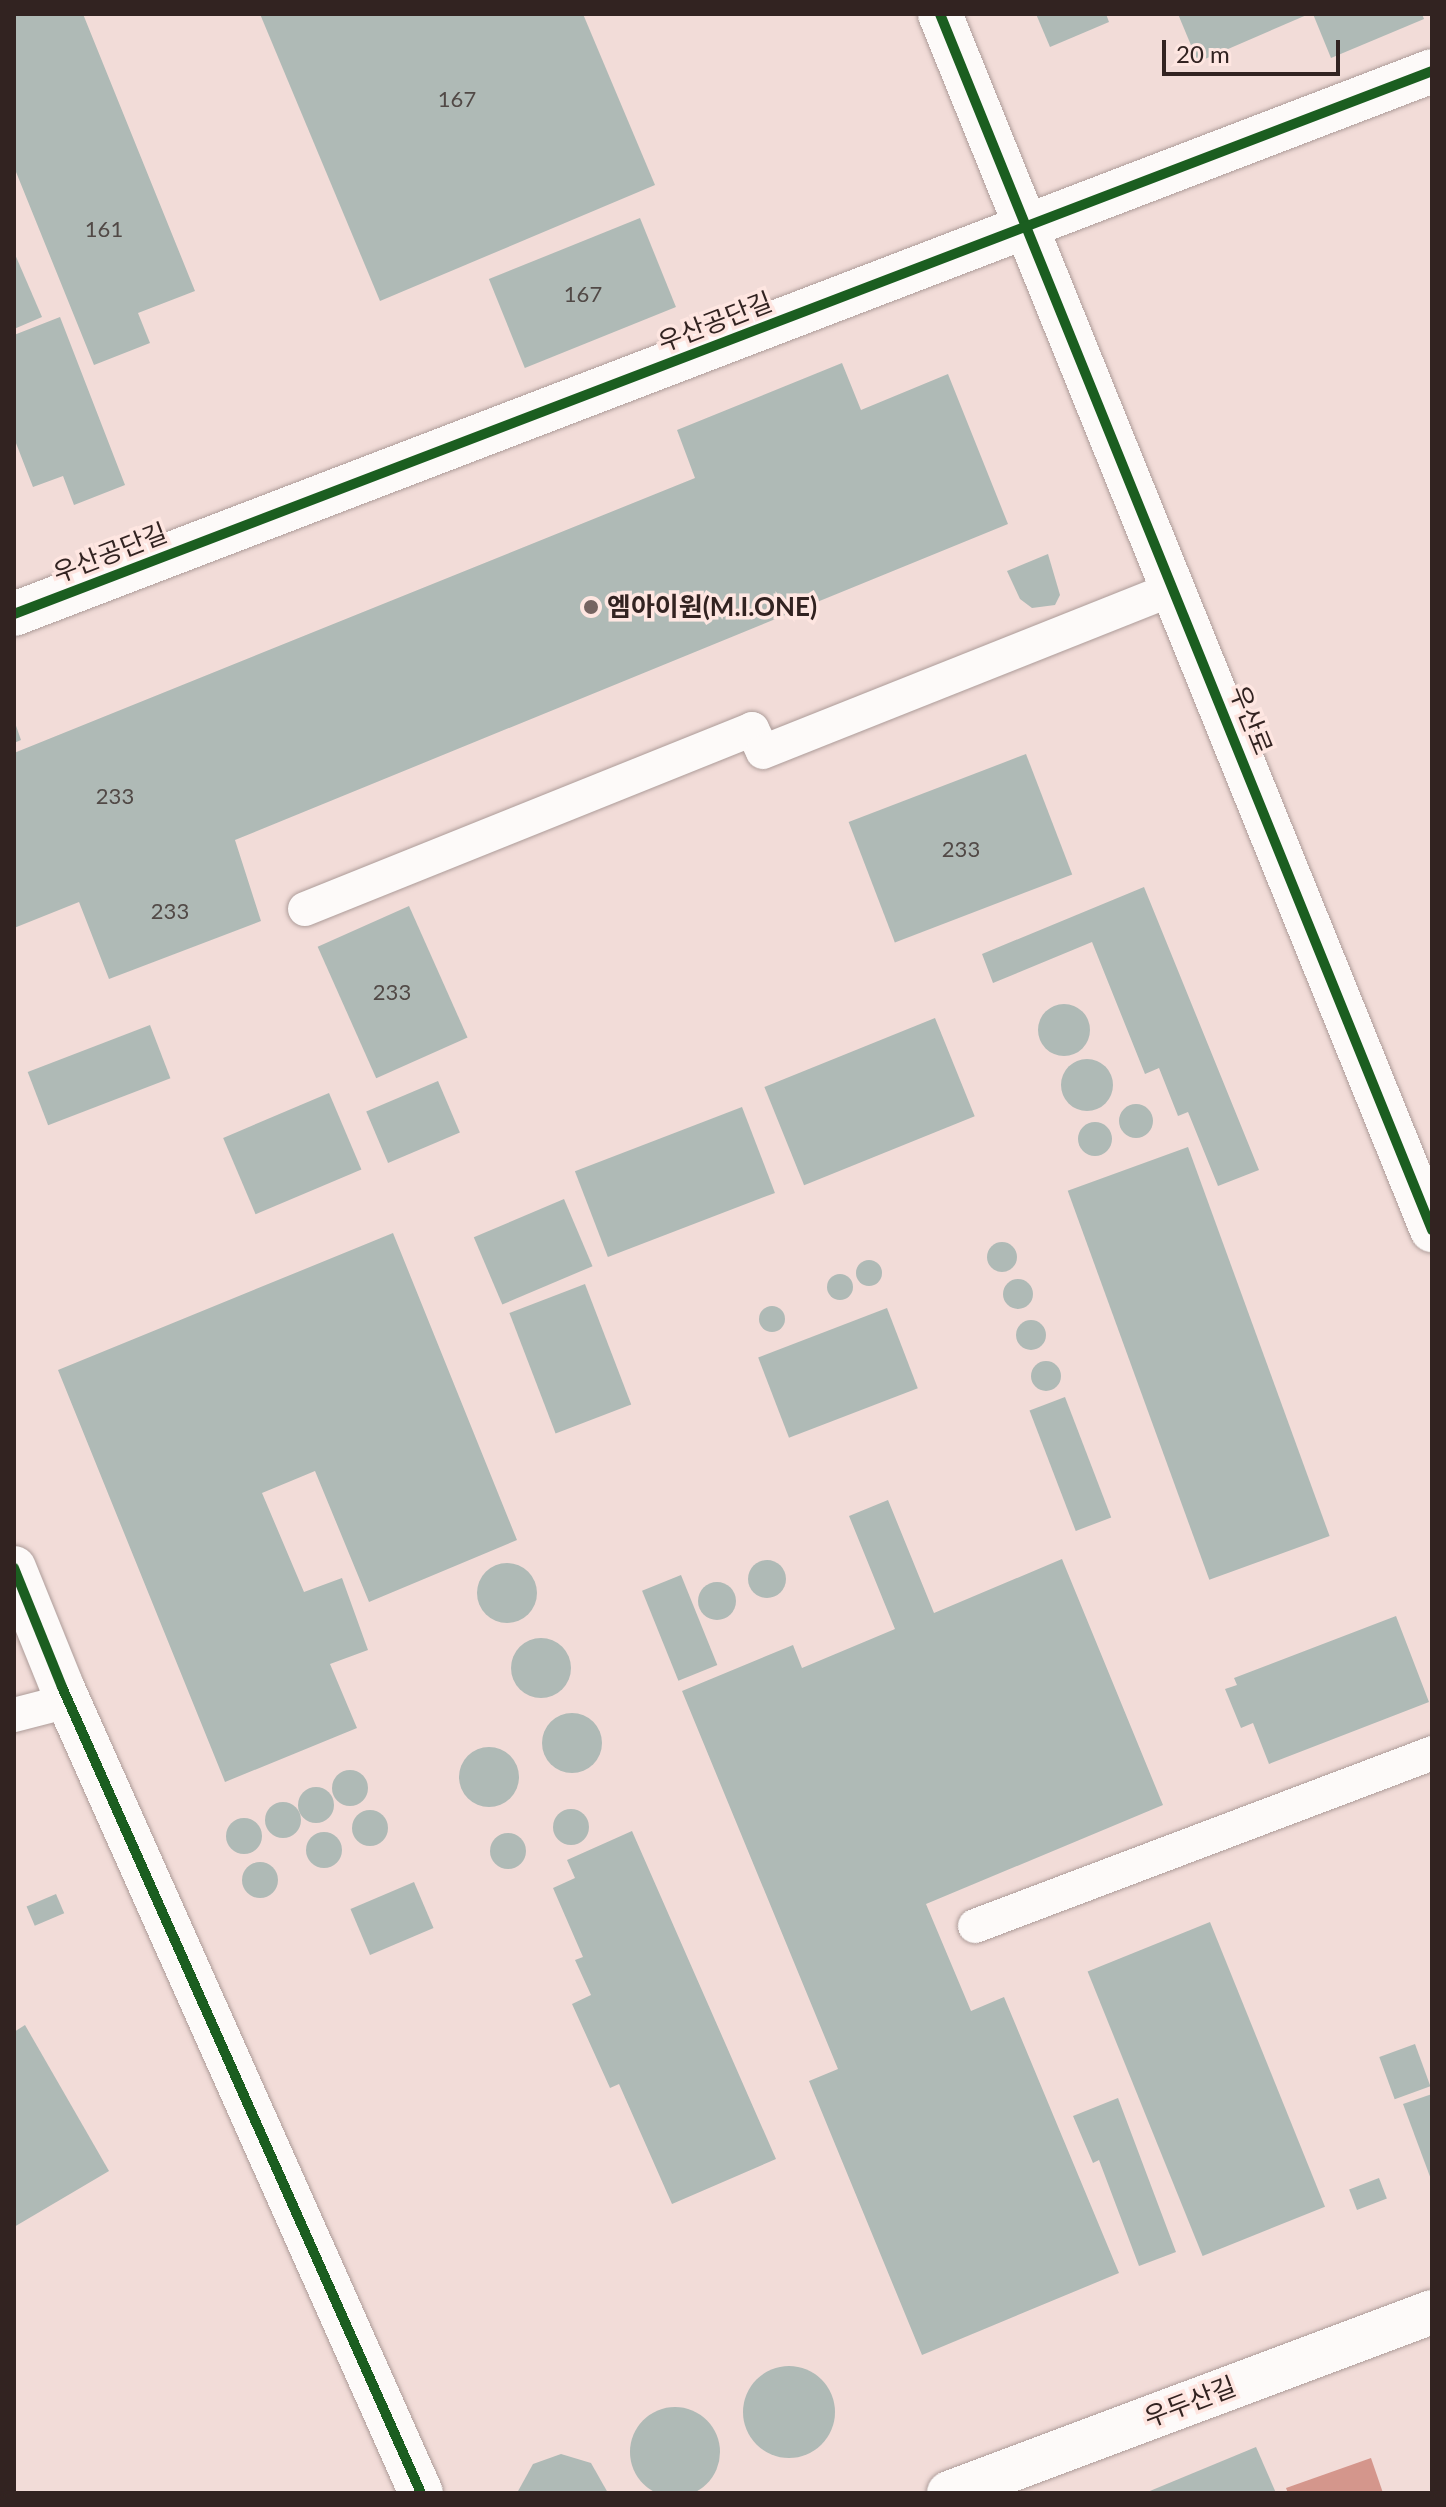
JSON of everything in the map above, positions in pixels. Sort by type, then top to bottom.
[{"type":"street","name":"우산로","points":[[940,14],[1175,588],[1432,1230]]},
{"type":"street","name":"우산공단길","points":[[14,614],[1432,71]]},
{"type":"street","points":[[14,1568],[68,1701],[421,2493]]},
{"type":"street","name":"우두산길","points":[[949,2493],[1432,2312]]},
{"type":"lane","points":[[305,909],[752,729],[763,752],[1175,588]]},
{"type":"lane","points":[[14,1715],[68,1701]]},
{"type":"lane","points":[[975,1926],[1432,1753]]},
{"type":"shaded area","points":[[1371,2458],[1383,2493],[1288,2493],[1286,2488]]},
{"type":"building","points":[[83,14],[195,291],[138,313],[150,343],[94,365],[14,167],[14,15]]},
{"type":"building","points":[[260,14],[583,14],[655,185],[380,301]]},
{"type":"building","points":[[1036,14],[1106,14],[1109,22],[1050,47]]},
{"type":"building","points":[[1178,14],[1309,14],[1198,62]]},
{"type":"building","points":[[1313,14],[1422,14],[1424,19],[1331,58]]},
{"type":"building","points":[[640,218],[676,307],[525,368],[489,279]]},
{"type":"building","points":[[14,252],[42,317],[14,329]]},
{"type":"building","points":[[60,317],[125,485],[74,505],[63,476],[33,487],[14,438],[14,335]]},
{"type":"building","name":"엠아이원(M.I.ONE)","points":[[842,363],[861,410],[948,374],[1008,524],[235,840],[261,921],[109,979],[79,902],[14,928],[14,753],[695,478],[677,430]]},
{"type":"building","points":[[1048,554],[1060,595],[1055,605],[1032,608],[1020,599],[1007,571]]},
{"type":"building","points":[[14,720],[21,740],[14,743]]},
{"type":"building","points":[[1026,754],[1072,874],[895,943],[849,822]]},
{"type":"building","points":[[1144,887],[1259,1170],[1218,1186],[1188,1112],[1178,1116],[1159,1068],[1145,1074],[1092,942],[993,983],[982,954]]},
{"type":"building","points":[[409,906],[468,1038],[376,1078],[318,947]]},
{"type":"building","points":[[1064,1004],[1083,1011],[1090,1030],[1083,1049],[1064,1056],[1045,1049],[1038,1030],[1045,1011]]},
{"type":"building","points":[[935,1018],[975,1116],[804,1185],[764,1087]]},
{"type":"building","points":[[150,1025],[170,1078],[48,1125],[28,1072]]},
{"type":"building","points":[[1087,1059],[1106,1066],[1113,1085],[1106,1104],[1087,1111],[1068,1104],[1061,1085],[1068,1066]]},
{"type":"building","points":[[438,1081],[460,1133],[388,1163],[366,1111]]},
{"type":"building","points":[[329,1093],[361,1169],[256,1214],[223,1138]]},
{"type":"building","points":[[1136,1104],[1148,1109],[1153,1121],[1148,1133],[1136,1138],[1124,1133],[1119,1121],[1124,1109]]},
{"type":"building","points":[[742,1107],[775,1193],[608,1257],[575,1171]]},
{"type":"building","points":[[1095,1122],[1107,1127],[1112,1139],[1107,1151],[1095,1156],[1083,1151],[1078,1139],[1083,1127]]},
{"type":"building","points":[[1188,1147],[1330,1536],[1209,1580],[1068,1191]]},
{"type":"building","points":[[564,1199],[593,1266],[502,1304],[474,1237]]},
{"type":"building","points":[[393,1233],[517,1540],[369,1602],[315,1471],[262,1493],[304,1592],[342,1578],[368,1650],[330,1664],[357,1728],[225,1782],[58,1370]]},
{"type":"building","points":[[1002,1242],[1013,1246],[1017,1257],[1013,1268],[1002,1272],[991,1268],[987,1257],[991,1246]]},
{"type":"building","points":[[869,1260],[878,1264],[882,1273],[878,1282],[869,1286],[860,1282],[856,1273],[860,1264]]},
{"type":"building","points":[[840,1274],[849,1278],[853,1287],[849,1296],[840,1300],[831,1296],[827,1287],[831,1278]]},
{"type":"building","points":[[1018,1279],[1029,1283],[1033,1294],[1029,1305],[1018,1309],[1007,1305],[1003,1294],[1007,1283]]},
{"type":"building","points":[[585,1284],[631,1404],[556,1433],[509,1313]]},
{"type":"building","points":[[772,1306],[781,1310],[785,1319],[781,1328],[772,1332],[763,1328],[759,1319],[763,1310]]},
{"type":"building","points":[[887,1308],[918,1388],[789,1438],[758,1357]]},
{"type":"building","points":[[1031,1320],[1042,1324],[1046,1335],[1042,1346],[1031,1350],[1020,1346],[1016,1335],[1020,1324]]},
{"type":"building","points":[[1046,1361],[1057,1365],[1061,1376],[1057,1387],[1046,1391],[1035,1387],[1031,1376],[1035,1365]]},
{"type":"building","points":[[1065,1397],[1111,1517],[1076,1531],[1030,1411]]},
{"type":"building","points":[[888,1500],[934,1613],[1062,1559],[1163,1805],[926,1904],[971,2011],[1004,1997],[1119,2273],[922,2355],[809,2081],[838,2069],[682,1691],[793,1645],[802,1668],[895,1629],[849,1516]]},
{"type":"building","points":[[767,1560],[780,1566],[786,1579],[780,1592],[767,1598],[754,1592],[748,1579],[754,1566]]},
{"type":"building","points":[[507,1563],[519,1565],[528,1572],[535,1581],[535,1605],[528,1614],[519,1621],[507,1623],[495,1621],[486,1614],[479,1605],[477,1593],[479,1581],[486,1572],[495,1565]]},
{"type":"building","points":[[681,1575],[717,1665],[678,1681],[642,1591]]},
{"type":"building","points":[[717,1582],[730,1588],[736,1601],[730,1614],[717,1620],[704,1614],[698,1601],[704,1588]]},
{"type":"building","points":[[1396,1616],[1429,1702],[1269,1764],[1253,1723],[1241,1728],[1225,1689],[1237,1685],[1234,1678]]},
{"type":"building","points":[[541,1638],[553,1640],[562,1647],[569,1656],[569,1680],[562,1689],[553,1696],[541,1698],[529,1696],[520,1689],[513,1680],[511,1668],[513,1656],[520,1647],[529,1640]]},
{"type":"building","points":[[572,1713],[584,1715],[593,1722],[600,1731],[600,1755],[593,1764],[584,1771],[572,1773],[560,1771],[551,1764],[544,1755],[542,1743],[544,1731],[551,1722],[560,1715]]},
{"type":"building","points":[[489,1747],[501,1749],[510,1756],[517,1765],[517,1789],[510,1798],[501,1805],[489,1807],[477,1805],[468,1798],[461,1789],[459,1777],[461,1765],[468,1756],[477,1749]]},
{"type":"building","points":[[350,1770],[363,1775],[368,1788],[363,1801],[350,1806],[337,1801],[332,1788],[337,1775]]},
{"type":"building","points":[[316,1787],[329,1792],[334,1805],[329,1818],[316,1823],[303,1818],[298,1805],[303,1792]]},
{"type":"building","points":[[283,1802],[296,1807],[301,1820],[296,1833],[283,1838],[270,1833],[265,1820],[270,1807]]},
{"type":"building","points":[[571,1809],[583,1815],[589,1827],[583,1839],[571,1845],[559,1839],[553,1827],[559,1815]]},
{"type":"building","points":[[370,1810],[383,1815],[388,1828],[383,1841],[370,1846],[357,1841],[352,1828],[357,1815]]},
{"type":"building","points":[[244,1818],[256,1824],[262,1836],[256,1848],[244,1854],[232,1848],[226,1836],[232,1824]]},
{"type":"building","points":[[632,1831],[776,2159],[672,2204],[619,2084],[610,2088],[572,2004],[591,1995],[575,1960],[583,1957],[553,1888],[575,1878],[567,1860]]},
{"type":"building","points":[[324,1832],[336,1838],[342,1850],[336,1862],[324,1868],[312,1862],[306,1850],[312,1838]]},
{"type":"building","points":[[508,1833],[521,1838],[526,1851],[521,1864],[508,1869],[495,1864],[490,1851],[495,1838]]},
{"type":"building","points":[[260,1862],[272,1868],[278,1880],[272,1892],[260,1898],[248,1892],[242,1880],[248,1868]]},
{"type":"building","points":[[414,1882],[434,1928],[370,1955],[350,1909]]},
{"type":"building","points":[[56,1894],[64,1913],[35,1926],[27,1907]]},
{"type":"building","points":[[1210,1922],[1325,2207],[1203,2256],[1088,1971]]},
{"type":"building","points":[[25,2025],[109,2171],[14,2227],[14,2032]]},
{"type":"building","points":[[1415,2044],[1430,2086],[1395,2099],[1379,2057]]},
{"type":"building","points":[[1432,2094],[1432,2182],[1403,2104]]},
{"type":"building","points":[[1118,2098],[1176,2252],[1139,2266],[1099,2160],[1093,2163],[1073,2116]]},
{"type":"building","points":[[1379,2178],[1387,2199],[1357,2210],[1349,2189]]},
{"type":"building","points":[[789,2366],[807,2370],[821,2380],[831,2394],[835,2412],[831,2430],[821,2444],[807,2454],[789,2458],[771,2454],[757,2444],[747,2430],[743,2412],[747,2394],[757,2380],[771,2370]]},
{"type":"building","points":[[675,2407],[692,2410],[707,2420],[717,2435],[720,2452],[717,2469],[707,2484],[692,2494],[675,2497],[658,2494],[643,2484],[633,2469],[630,2452],[633,2435],[643,2420],[658,2410]]},
{"type":"building","points":[[1256,2447],[1276,2493],[1145,2493]]},
{"type":"building","points":[[561,2454],[591,2463],[608,2493],[517,2493],[533,2464]]},
{"type":"cycle path","points":[[940,14],[1432,1230]]},
{"type":"cycle path","points":[[14,614],[1432,71]]},
{"type":"cycle path","points":[[14,1568],[62,1687],[421,2493]]},
{"type":"place","name":"엠아이원(M.I.ONE)","points":[[591,607]]}]
